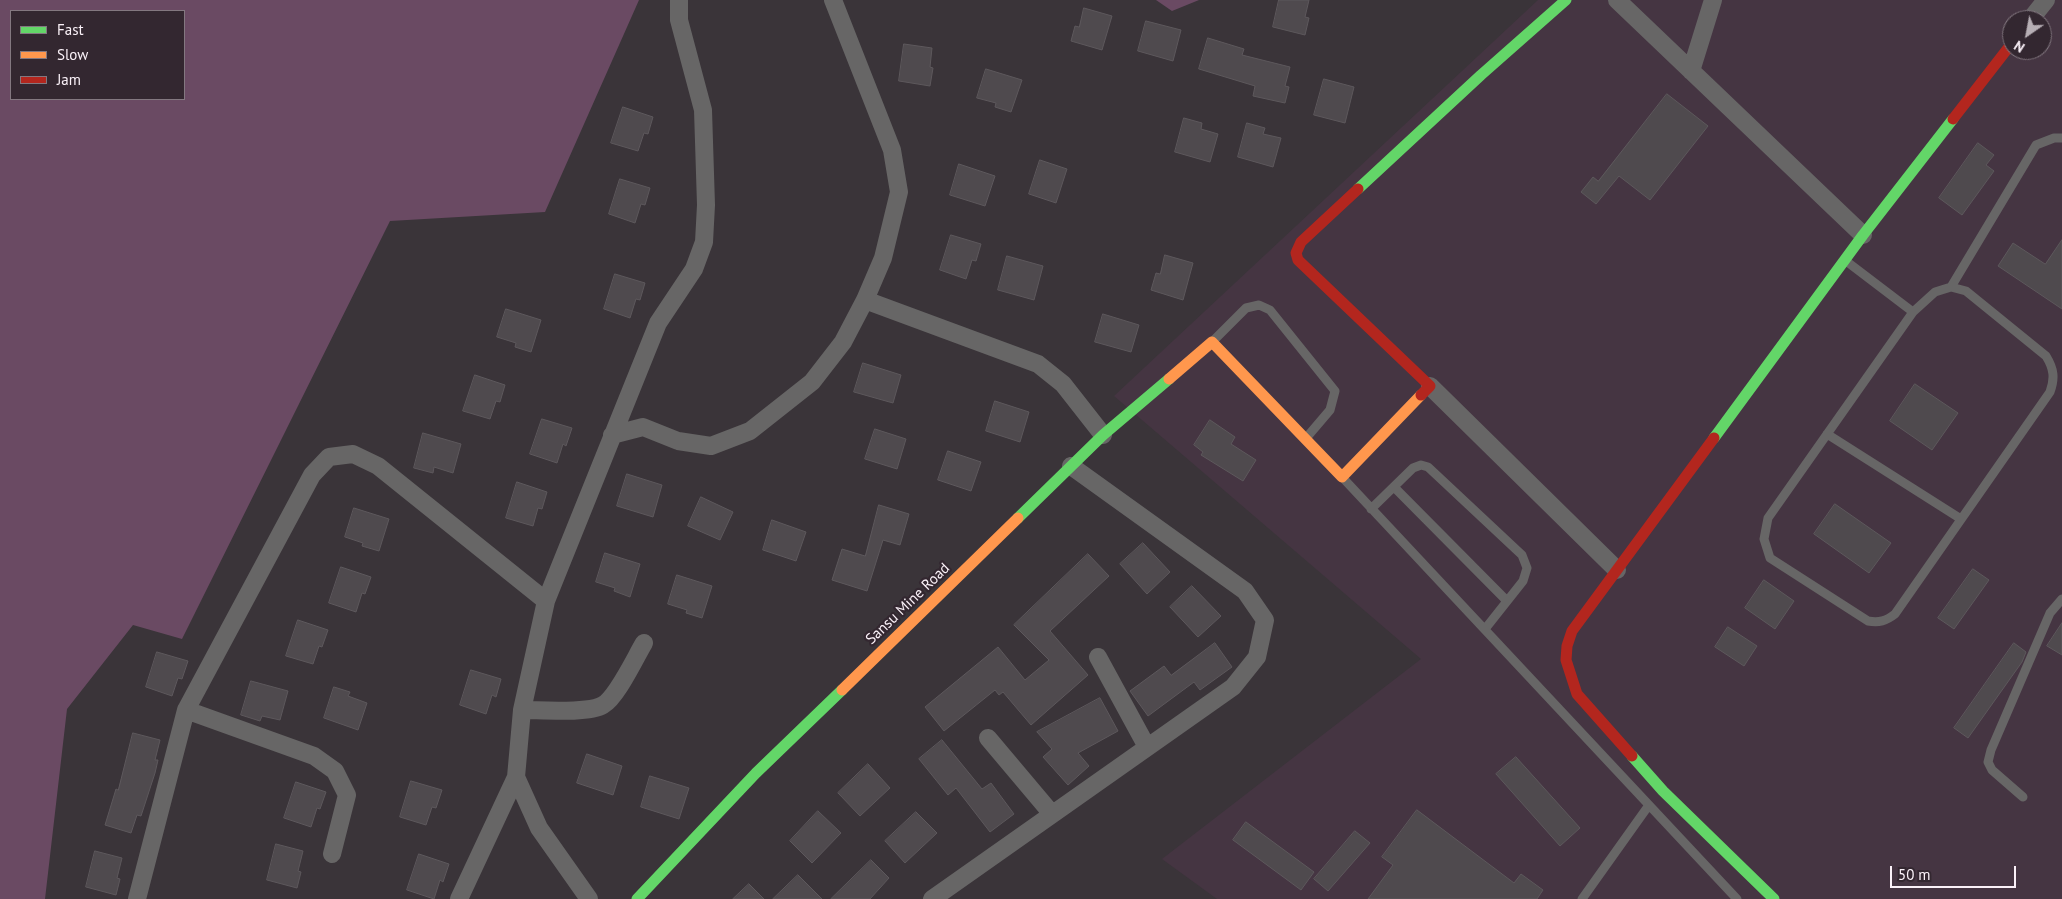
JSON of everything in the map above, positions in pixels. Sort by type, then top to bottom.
[{"type":"street","points":[[459,899],[516,777],[522,710],[546,600],[658,323],[694,269],[704,242],[706,205],[703,110],[679,20],[679,0]]},
{"type":"street","points":[[612,435],[642,427],[678,441],[712,446],[750,431],[812,382],[843,342],[866,300],[883,258],[899,192],[892,150],[833,0]]},
{"type":"street","points":[[1566,0],[1481,75],[1301,242],[1296,252],[1298,260],[1430,386],[1616,570]]},
{"type":"street","points":[[1617,0],[1863,235]]},
{"type":"street","points":[[1691,70],[1713,0]]},
{"type":"street","points":[[2038,10],[2046,0]]},
{"type":"street","points":[[1774,899],[1663,791],[1577,694],[1566,660],[1566,646],[1572,631],[1616,570],[1863,235],[2002,56]]},
{"type":"street","points":[[866,300],[1038,364],[1063,384],[1102,435]]},
{"type":"street","points":[[1212,342],[1342,477],[1430,386]]},
{"type":"street","name":"Sansu Mine Road","points":[[636,899],[756,773],[1102,435],[1212,342]]},
{"type":"street","points":[[137,899],[186,710],[312,475],[329,457],[353,454],[378,466],[546,600]]},
{"type":"street","points":[[932,899],[1232,687],[1257,657],[1265,620],[1245,591],[1071,466]]},
{"type":"street","points":[[522,710],[582,710],[604,705],[616,691],[644,643]]},
{"type":"street","points":[[1098,657],[1147,747]]},
{"type":"street","points":[[186,710],[314,756],[335,771],[347,795],[332,854]]},
{"type":"street","points":[[988,738],[1052,814]]},
{"type":"street","points":[[516,777],[539,828],[589,899]]},
{"type":"lane","points":[[1951,287],[2036,145],[2054,138],[2062,138]]},
{"type":"lane","points":[[1845,260],[1913,312]]},
{"type":"lane","points":[[1951,287],[1966,291],[2046,356],[2053,368],[2054,382],[2050,392],[1895,614],[1877,623],[1868,621],[1770,558],[1764,538],[1768,518],[1913,312],[1935,292],[1951,287]]},
{"type":"lane","points":[[1212,342],[1246,308],[1259,305],[1270,310],[1335,391],[1330,410],[1305,439]]},
{"type":"lane","points":[[1827,434],[1961,519]]},
{"type":"lane","points":[[1371,509],[1413,468],[1422,465],[1428,467],[1522,555],[1527,568],[1523,581],[1485,629]]},
{"type":"lane","points":[[1342,477],[1737,899]]},
{"type":"lane","points":[[1394,487],[1508,601]]},
{"type":"lane","points":[[2023,797],[1992,770],[1988,762],[1991,750],[2050,613],[2062,600]]},
{"type":"lane","points":[[1582,899],[1649,805]]},
{"type":"shaded area","points":[[0,0],[639,0],[545,212],[390,221],[182,639],[133,625],[67,709],[45,899],[0,899]]},
{"type":"shaded area","points":[[1156,0],[1199,0],[1172,11]]},
{"type":"shaded area","points":[[1538,0],[2062,0],[2062,899],[1217,899],[1162,859],[1421,659],[1114,396]]},
{"type":"building","points":[[1279,0],[1309,0],[1305,17],[1309,18],[1305,35],[1273,27]]},
{"type":"building","points":[[1084,8],[1112,16],[1102,50],[1071,41],[1075,26],[1079,27]]},
{"type":"building","points":[[1146,21],[1181,30],[1173,61],[1138,51]]},
{"type":"building","points":[[1208,38],[1244,49],[1242,55],[1290,67],[1285,86],[1289,87],[1285,103],[1253,96],[1255,86],[1199,69]]},
{"type":"building","points":[[904,44],[932,48],[930,67],[933,68],[930,86],[899,81]]},
{"type":"building","points":[[986,69],[1022,80],[1011,112],[995,107],[996,103],[977,98]]},
{"type":"building","points":[[1324,79],[1354,87],[1345,123],[1314,115]]},
{"type":"building","points":[[1667,94],[1708,126],[1650,200],[1619,176],[1596,204],[1581,192],[1593,177],[1598,181]]},
{"type":"building","points":[[623,107],[653,117],[648,134],[644,133],[638,151],[611,143]]},
{"type":"building","points":[[1184,118],[1202,123],[1201,129],[1218,134],[1210,162],[1175,152]]},
{"type":"building","points":[[1247,123],[1265,128],[1263,134],[1281,138],[1273,167],[1238,157]]},
{"type":"building","points":[[1978,143],[1994,155],[1986,165],[1994,171],[1962,215],[1939,198]]},
{"type":"building","points":[[1040,160],[1067,169],[1056,203],[1029,194]]},
{"type":"building","points":[[959,164],[995,176],[985,206],[950,195]]},
{"type":"building","points":[[620,179],[650,188],[645,205],[641,204],[635,223],[609,214]]},
{"type":"building","points":[[951,235],[981,244],[976,261],[972,260],[966,279],[940,270]]},
{"type":"building","points":[[2062,240],[2062,309],[1998,266],[2013,243],[2045,264]]},
{"type":"building","points":[[1165,255],[1193,263],[1183,300],[1151,290],[1156,273],[1160,274]]},
{"type":"building","points":[[1007,256],[1043,266],[1034,300],[998,290]]},
{"type":"building","points":[[615,274],[645,283],[640,300],[636,299],[630,318],[604,309]]},
{"type":"building","points":[[506,309],[541,320],[531,352],[515,347],[516,343],[497,337]]},
{"type":"building","points":[[1103,314],[1139,325],[1131,352],[1095,342]]},
{"type":"building","points":[[863,363],[901,375],[893,403],[854,392]]},
{"type":"building","points":[[475,375],[505,385],[500,402],[496,401],[490,419],[463,411]]},
{"type":"building","points":[[1915,384],[1958,413],[1932,450],[1890,421]]},
{"type":"building","points":[[995,401],[1029,412],[1020,442],[986,431]]},
{"type":"building","points":[[542,419],[572,428],[566,446],[563,444],[557,463],[530,454]]},
{"type":"building","points":[[1210,420],[1235,437],[1231,444],[1256,460],[1243,481],[1201,455],[1203,452],[1194,445]]},
{"type":"building","points":[[875,429],[906,439],[897,469],[865,459]]},
{"type":"building","points":[[423,433],[461,444],[453,473],[434,467],[433,473],[414,468]]},
{"type":"building","points":[[948,451],[981,462],[971,491],[938,480]]},
{"type":"building","points":[[627,474],[662,485],[653,517],[617,506]]},
{"type":"building","points":[[517,482],[547,492],[542,509],[538,508],[533,526],[506,518]]},
{"type":"building","points":[[701,497],[733,512],[720,540],[688,526]]},
{"type":"building","points":[[1835,504],[1891,543],[1869,573],[1814,534]]},
{"type":"building","points":[[879,505],[909,514],[900,545],[883,540],[867,591],[832,580],[842,549],[865,556]]},
{"type":"building","points":[[354,508],[389,519],[379,551],[362,546],[363,543],[345,537]]},
{"type":"building","points":[[772,520],[806,532],[796,561],[763,550]]},
{"type":"building","points":[[1143,543],[1170,572],[1147,594],[1120,564]]},
{"type":"building","points":[[605,553],[640,564],[630,597],[614,591],[615,588],[596,582]]},
{"type":"building","points":[[1088,554],[1109,576],[1050,631],[1088,675],[1031,725],[1003,692],[999,695],[995,690],[944,731],[925,707],[998,647],[1025,680],[1049,660],[1014,625]]},
{"type":"building","points":[[341,567],[371,577],[365,594],[362,593],[356,612],[329,603]]},
{"type":"building","points":[[1973,569],[1989,580],[1954,629],[1938,618]]},
{"type":"building","points":[[677,575],[712,586],[702,618],[686,613],[687,610],[668,604]]},
{"type":"building","points":[[1764,580],[1794,601],[1775,629],[1745,608]]},
{"type":"building","points":[[1192,586],[1221,616],[1198,637],[1170,607]]},
{"type":"building","points":[[298,620],[328,630],[322,647],[319,646],[313,664],[286,656]]},
{"type":"building","points":[[2062,623],[2062,655],[2047,646]]},
{"type":"building","points":[[1728,627],[1757,646],[1744,666],[1715,647]]},
{"type":"building","points":[[1215,643],[1232,667],[1200,690],[1194,682],[1148,716],[1130,691],[1164,666],[1171,675]]},
{"type":"building","points":[[2014,643],[2026,652],[2022,662],[1968,738],[1954,728]]},
{"type":"building","points":[[157,652],[188,661],[182,679],[178,678],[172,696],[146,687]]},
{"type":"building","points":[[471,670],[501,679],[496,697],[492,695],[486,714],[460,705]]},
{"type":"building","points":[[251,681],[288,691],[280,720],[262,716],[260,721],[241,715]]},
{"type":"building","points":[[334,687],[350,692],[348,696],[367,703],[358,730],[324,718]]},
{"type":"building","points":[[1100,698],[1118,731],[1078,753],[1089,766],[1068,785],[1043,757],[1052,749],[1037,732]]},
{"type":"building","points":[[133,733],[160,740],[155,760],[158,760],[155,773],[141,816],[137,815],[131,833],[105,825],[116,789],[118,790]]},
{"type":"building","points":[[942,740],[982,789],[991,783],[1014,814],[990,832],[956,788],[948,795],[919,759]]},
{"type":"building","points":[[587,754],[622,766],[613,795],[577,783]]},
{"type":"building","points":[[1516,757],[1580,828],[1560,846],[1496,774]]},
{"type":"building","points":[[868,764],[890,788],[860,816],[838,793]]},
{"type":"building","points":[[650,776],[689,788],[679,819],[641,807]]},
{"type":"building","points":[[411,781],[442,790],[436,808],[432,807],[426,825],[400,817]]},
{"type":"building","points":[[296,782],[326,792],[320,809],[317,808],[311,827],[284,818]]},
{"type":"building","points":[[1417,810],[1514,883],[1521,874],[1543,890],[1537,899],[1368,899],[1393,865],[1382,857]]},
{"type":"building","points":[[818,811],[841,833],[812,863],[790,841]]},
{"type":"building","points":[[916,812],[937,833],[905,863],[885,841]]},
{"type":"building","points":[[1246,822],[1314,872],[1301,890],[1233,840]]},
{"type":"building","points":[[1355,831],[1370,843],[1328,891],[1314,879]]},
{"type":"building","points":[[276,844],[303,851],[298,871],[301,872],[297,888],[267,880]]},
{"type":"building","points":[[95,851],[122,858],[117,878],[120,879],[116,895],[86,887]]},
{"type":"building","points":[[419,854],[449,864],[443,882],[440,880],[434,899],[407,890]]},
{"type":"building","points":[[871,860],[889,878],[870,899],[831,899]]},
{"type":"building","points":[[798,875],[822,899],[773,899]]},
{"type":"building","points":[[749,884],[764,899],[733,899]]},
{"type":"traffic: fast","points":[[1358,189],[1481,75],[1566,0]]},
{"type":"traffic: fast","points":[[1714,438],[1863,235],[1953,119]]},
{"type":"traffic: fast","points":[[1018,518],[1103,435],[1169,379]]},
{"type":"traffic: fast","points":[[637,899],[756,773],[842,690]]},
{"type":"traffic: fast","points":[[1632,756],[1663,791],[1774,899]]},
{"type":"traffic: slow","points":[[1169,379],[1212,342],[1342,477],[1421,395]]},
{"type":"traffic: slow","points":[[842,690],[1018,518]]},
{"type":"traffic: jam","points":[[1953,119],[2002,56]]},
{"type":"traffic: jam","points":[[1358,189],[1301,242],[1296,253],[1298,260],[1430,386],[1421,395]]},
{"type":"traffic: jam","points":[[1632,756],[1577,694],[1566,660],[1567,646],[1572,631],[1714,438]]}]
